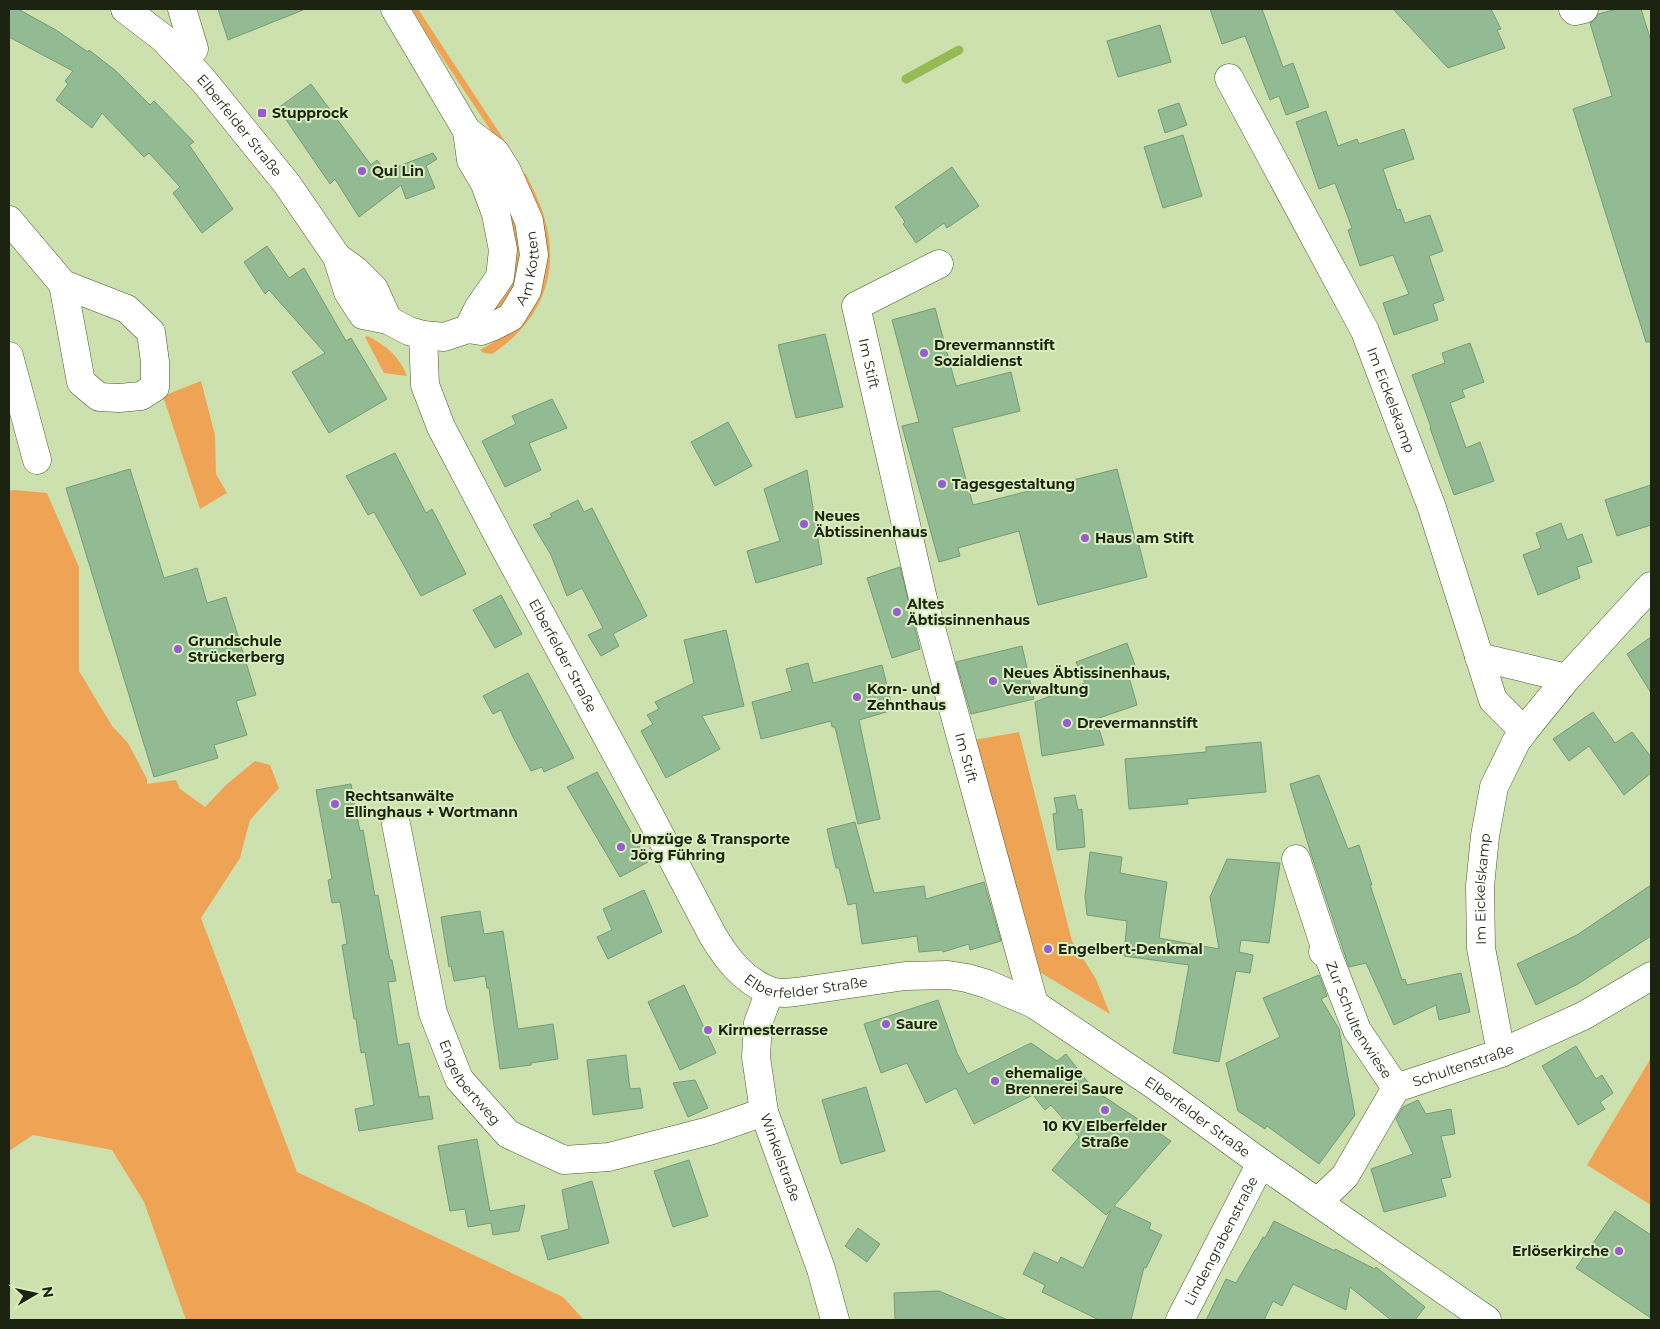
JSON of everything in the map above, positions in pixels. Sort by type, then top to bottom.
[{"type":"street","name":"Elberfelder Straße","points":[[125,9],[163,38],[203,80],[287,184],[337,257],[355,270],[374,289],[388,320]]},
{"type":"street","points":[[182,9],[194,49]]},
{"type":"street","name":"Am Kotten","points":[[388,320],[409,331],[423,335],[444,337],[468,330],[479,307],[500,277],[503,250],[496,214],[485,184],[471,160],[467,131],[395,9]]},
{"type":"street","points":[[1573,9],[1575,12],[1584,9]]},
{"type":"street","name":"Im Eickelskamp","points":[[1229,78],[1366,331],[1432,508],[1493,700],[1524,731]]},
{"type":"street","points":[[9,220],[63,284]]},
{"type":"street","name":"Im Stift","points":[[939,264],[856,306],[923,599],[1034,1004]]},
{"type":"street","name":"Elberfelder Straße","points":[[423,335],[425,385],[441,427],[718,945],[735,969],[770,991],[783,993],[905,976],[948,975],[987,984],[1034,1004],[1157,1087],[1261,1163],[1487,1320]]},
{"type":"street","points":[[9,356],[37,460]]},
{"type":"street","name":"Im Eickelskamp","points":[[1501,1052],[1481,948],[1480,886],[1485,836],[1494,787],[1524,731],[1567,678],[1651,586]]},
{"type":"street","points":[[1479,657],[1567,678]]},
{"type":"street","name":"Engelbertweg","points":[[396,824],[434,1013],[459,1079],[508,1134],[564,1160],[609,1157],[708,1131],[764,1112]]},
{"type":"street","name":"Zur Schultenwiese","points":[[1296,859],[1324,951],[1357,1030],[1376,1061],[1396,1088]]},
{"type":"street","name":"Schultenstraße","points":[[1318,1202],[1345,1176],[1396,1088],[1501,1052],[1583,1016],[1651,976]]},
{"type":"street","name":"Winkelstraße","points":[[770,991],[758,1023],[756,1057],[764,1112],[821,1268],[835,1320]]},
{"type":"street","name":"Lindengrabenstraße","points":[[1180,1320],[1261,1163]]},
{"type":"shaded area","points":[[412,9],[418,9],[514,155],[509,158]]},
{"type":"shaded area","points":[[517,173],[526,174],[543,214],[549,241],[548,279],[534,313],[522,328],[492,354],[484,353],[480,350],[496,341],[508,331],[530,306]]},
{"type":"shaded area","points":[[503,202],[516,212],[523,251],[518,283],[498,314],[476,321]]},
{"type":"shaded area","points":[[368,336],[391,352],[407,376],[384,373],[365,337]]},
{"type":"shaded area","points":[[201,381],[215,435],[216,474],[227,493],[200,509],[163,396]]},
{"type":"shaded area","points":[[9,491],[47,493],[79,567],[79,671],[112,726],[128,743],[147,779],[147,784],[176,780],[180,789],[205,807],[226,785],[255,761],[270,765],[279,788],[250,820],[240,858],[201,918],[297,1172],[563,1297],[584,1320],[186,1320],[144,1202],[112,1150],[33,1135],[9,1151]]},
{"type":"shaded area","points":[[1019,732],[1072,941],[1096,979],[1110,1014],[1036,970],[974,740]]},
{"type":"shaded area","points":[[1651,1058],[1651,1205],[1587,1165]]},
{"type":"building","points":[[9,9],[18,9],[56,30],[88,52],[89,50],[116,71],[150,105],[154,101],[194,142],[189,145],[233,209],[202,233],[173,193],[180,187],[149,153],[144,157],[102,113],[92,128],[56,100],[68,84],[65,81],[73,71],[9,37]]},
{"type":"building","points":[[218,9],[303,9],[303,10],[228,40]]},
{"type":"building","points":[[1210,9],[1262,9],[1283,67],[1293,63],[1309,107],[1286,115],[1279,96],[1270,100],[1245,36],[1222,44]]},
{"type":"building","points":[[1393,9],[1491,9],[1501,29],[1497,30],[1505,48],[1448,68]]},
{"type":"building","points":[[1617,9],[1641,9],[1651,41],[1651,342],[1646,342],[1573,109],[1612,96],[1590,23],[1595,20],[1598,14]]},
{"type":"building","points":[[1160,25],[1171,62],[1118,77],[1107,41]]},
{"type":"building","points":[[311,84],[371,165],[377,160],[386,171],[433,153],[437,159],[426,166],[435,188],[406,199],[401,185],[359,217],[335,179],[330,184],[278,108]]},
{"type":"building","points":[[1179,103],[1187,125],[1165,133],[1158,110]]},
{"type":"building","points":[[1326,111],[1338,146],[1357,139],[1359,144],[1404,129],[1414,159],[1383,169],[1397,210],[1400,209],[1405,223],[1430,215],[1443,251],[1429,256],[1444,300],[1433,304],[1438,320],[1394,335],[1383,303],[1409,294],[1393,255],[1360,266],[1348,230],[1352,228],[1335,183],[1319,189],[1296,122]]},
{"type":"building","points":[[1183,135],[1202,196],[1163,208],[1144,147]]},
{"type":"building","points":[[952,167],[979,206],[947,228],[944,223],[916,243],[903,224],[905,222],[895,207]]},
{"type":"building","points":[[267,246],[289,278],[304,268],[346,341],[351,338],[387,399],[329,433],[292,372],[325,353],[269,290],[265,294],[244,262]]},
{"type":"building","points":[[935,308],[956,386],[1011,372],[1020,411],[952,428],[973,505],[1117,469],[1147,577],[1038,605],[1019,531],[958,548],[960,556],[939,562],[902,426],[919,422],[892,320]]},
{"type":"building","points":[[825,334],[843,407],[796,418],[778,345]]},
{"type":"building","points":[[1470,343],[1484,382],[1462,390],[1465,397],[1450,403],[1466,448],[1480,442],[1494,481],[1454,495],[1412,375],[1445,363],[1442,353]]},
{"type":"building","points":[[552,399],[567,428],[529,443],[541,470],[505,487],[482,441],[516,424],[512,416]]},
{"type":"building","points":[[728,422],[752,466],[715,486],[691,442]]},
{"type":"building","points":[[395,453],[426,513],[432,509],[466,574],[421,596],[374,512],[368,515],[346,476]]},
{"type":"building","name":"Grundschule Strückerberg","points":[[130,469],[164,578],[197,568],[207,603],[226,597],[256,695],[236,701],[247,735],[214,745],[218,758],[154,777],[66,488]]},
{"type":"building","name":"Neues Äbtissinenhaus","points":[[807,470],[822,564],[756,583],[747,551],[780,541],[764,489]]},
{"type":"building","points":[[1651,485],[1651,525],[1617,536],[1605,500]]},
{"type":"building","points":[[578,500],[584,512],[592,508],[647,616],[613,634],[619,646],[601,656],[588,635],[603,628],[582,588],[567,596],[551,555],[533,525],[552,517],[550,514]]},
{"type":"building","points":[[1561,523],[1567,540],[1582,534],[1592,562],[1577,567],[1580,578],[1538,595],[1523,555],[1541,548],[1536,533]]},
{"type":"building","name":"Altes Äbtissinnenhaus","points":[[900,567],[920,649],[892,658],[867,578]]},
{"type":"building","points":[[501,595],[522,634],[495,648],[473,610]]},
{"type":"building","points":[[726,630],[744,706],[702,716],[720,749],[666,778],[641,731],[653,724],[647,715],[659,709],[655,702],[694,683],[684,640]]},
{"type":"building","points":[[1651,637],[1651,693],[1627,654]]},
{"type":"building","points":[[1127,643],[1136,668],[1127,670],[1137,705],[1096,719],[1104,745],[1042,756],[1035,702],[1085,683],[1076,662]]},
{"type":"building","name":"Neues Äbtissinenhaus, Verwaltung","points":[[1022,646],[1034,699],[971,714],[956,662]]},
{"type":"building","points":[[808,663],[813,683],[882,665],[893,710],[859,720],[880,819],[858,824],[835,727],[832,727],[831,721],[761,739],[752,702],[792,691],[786,669]]},
{"type":"building","points":[[528,673],[574,758],[544,772],[542,767],[531,771],[501,710],[493,714],[483,696]]},
{"type":"building","points":[[1593,712],[1615,743],[1632,732],[1651,757],[1651,773],[1624,795],[1589,746],[1569,761],[1553,739]]},
{"type":"building","points":[[1261,742],[1266,792],[1187,799],[1188,804],[1129,809],[1125,759],[1206,752],[1206,747]]},
{"type":"building","points":[[597,772],[648,862],[620,877],[567,787]]},
{"type":"building","points":[[1319,775],[1348,849],[1359,845],[1372,885],[1370,885],[1402,980],[1405,979],[1407,985],[1461,973],[1470,1012],[1439,1020],[1436,1005],[1394,1025],[1366,963],[1349,967],[1290,784]]},
{"type":"building","points":[[351,784],[360,831],[363,830],[375,896],[378,895],[390,960],[392,960],[396,981],[388,982],[398,1045],[409,1043],[419,1097],[429,1096],[433,1119],[359,1131],[355,1109],[374,1105],[365,1052],[361,1053],[356,1019],[354,1019],[342,945],[347,944],[340,902],[332,903],[328,880],[332,879],[316,790]]},
{"type":"building","points":[[1075,795],[1078,810],[1082,809],[1085,847],[1057,850],[1053,814],[1057,813],[1054,798]]},
{"type":"building","points":[[855,822],[874,893],[924,886],[926,899],[984,882],[1001,941],[970,950],[969,944],[943,952],[942,950],[919,952],[917,936],[862,944],[856,903],[848,905],[839,868],[836,868],[827,829]]},
{"type":"building","points":[[1090,852],[1122,857],[1120,873],[1167,882],[1159,938],[1219,949],[1210,897],[1227,859],[1280,863],[1269,943],[1241,940],[1239,952],[1253,955],[1250,973],[1236,971],[1219,1062],[1173,1053],[1189,965],[1124,956],[1127,921],[1087,915],[1085,897]]},
{"type":"building","points":[[1651,885],[1651,936],[1578,984],[1536,1005],[1517,964],[1577,935]]},
{"type":"building","points":[[644,890],[662,932],[608,959],[597,937],[612,930],[603,909]]},
{"type":"building","points":[[480,911],[484,934],[503,931],[518,1029],[553,1024],[558,1059],[500,1069],[489,988],[487,988],[485,976],[454,981],[451,966],[449,967],[441,917]]},
{"type":"building","points":[[1319,975],[1327,996],[1321,999],[1339,1029],[1355,1115],[1319,1164],[1267,1126],[1265,1129],[1238,1111],[1226,1063],[1280,1037],[1263,998]]},
{"type":"building","points":[[684,985],[716,1053],[680,1070],[648,1002]]},
{"type":"building","points":[[938,1000],[957,1053],[968,1074],[1031,1043],[1057,1061],[1066,1054],[1094,1090],[1171,1141],[1114,1206],[1151,1223],[1149,1229],[1162,1235],[1146,1268],[1144,1267],[1131,1320],[1099,1320],[1042,1292],[1045,1285],[1023,1274],[1034,1252],[1058,1263],[1061,1257],[1083,1268],[1111,1210],[1106,1215],[1052,1170],[1079,1137],[1051,1105],[1045,1110],[1033,1095],[974,1124],[956,1088],[926,1103],[907,1063],[881,1073],[864,1024]]},
{"type":"building","points":[[1576,1046],[1596,1079],[1602,1075],[1613,1093],[1600,1102],[1605,1109],[1578,1125],[1542,1066]]},
{"type":"building","points":[[626,1055],[630,1089],[640,1088],[643,1108],[593,1115],[587,1060]]},
{"type":"building","points":[[695,1080],[708,1108],[688,1117],[673,1083]]},
{"type":"building","points":[[866,1087],[885,1151],[841,1164],[822,1100]]},
{"type":"building","points":[[1418,1100],[1426,1114],[1451,1109],[1455,1134],[1441,1136],[1451,1177],[1441,1179],[1446,1196],[1384,1212],[1371,1169],[1413,1154],[1396,1119],[1403,1107]]},
{"type":"building","points":[[477,1139],[490,1211],[525,1205],[519,1231],[493,1235],[491,1223],[468,1227],[465,1209],[450,1211],[438,1146]]},
{"type":"building","points":[[689,1160],[708,1216],[673,1227],[654,1171]]},
{"type":"building","points":[[592,1181],[609,1243],[548,1260],[541,1236],[569,1229],[562,1190]]},
{"type":"building","name":"Erlöserkirche","points":[[1615,1211],[1651,1235],[1651,1318],[1576,1268]]},
{"type":"building","points":[[1274,1221],[1335,1251],[1335,1249],[1375,1269],[1376,1267],[1425,1307],[1415,1320],[1391,1320],[1350,1287],[1346,1310],[1293,1284],[1282,1306],[1273,1301],[1264,1320],[1206,1320],[1226,1279],[1236,1283]]},
{"type":"building","points":[[858,1228],[880,1244],[867,1262],[845,1246]]},
{"type":"building","points":[[939,1291],[1008,1320],[895,1320],[894,1293]]},
{"type":"waterway","points":[[906,79],[959,50]]},
{"type":"place","name":"Stupprock","points":[[262,113]]},
{"type":"place","name":"Qui Lin","points":[[362,171]]},
{"type":"place","name":"Drevermannstift Sozialdienst","points":[[924,353]]},
{"type":"place","name":"Tagesgestaltung","points":[[942,484]]},
{"type":"place","name":"Neues Äbtissinenhaus","points":[[804,524]]},
{"type":"place","name":"Haus am Stift","points":[[1085,538]]},
{"type":"place","name":"Altes Äbtissinnenhaus","points":[[897,612]]},
{"type":"place","name":"Grundschule Strückerberg","points":[[178,649]]},
{"type":"place","name":"Neues Äbtissinenhaus, Verwaltung","points":[[993,681]]},
{"type":"place","name":"Korn- und Zehnthaus","points":[[857,697]]},
{"type":"place","name":"Drevermannstift","points":[[1067,723]]},
{"type":"place","name":"Rechtsanwälte Ellinghaus + Wortmann","points":[[335,804]]},
{"type":"place","name":"Umzüge & Transporte Jörg Führing","points":[[621,847]]},
{"type":"place","name":"Engelbert-Denkmal","points":[[1048,949]]},
{"type":"place","name":"Saure","points":[[886,1024]]},
{"type":"place","name":"Kirmesterrasse","points":[[708,1030]]},
{"type":"place","name":"ehemalige Brennerei Saure","points":[[995,1081]]},
{"type":"place","name":"10 KV Elberfelder Straße","points":[[1105,1110]]},
{"type":"place","name":"Erlöserkirche","points":[[1619,1251]]}]
